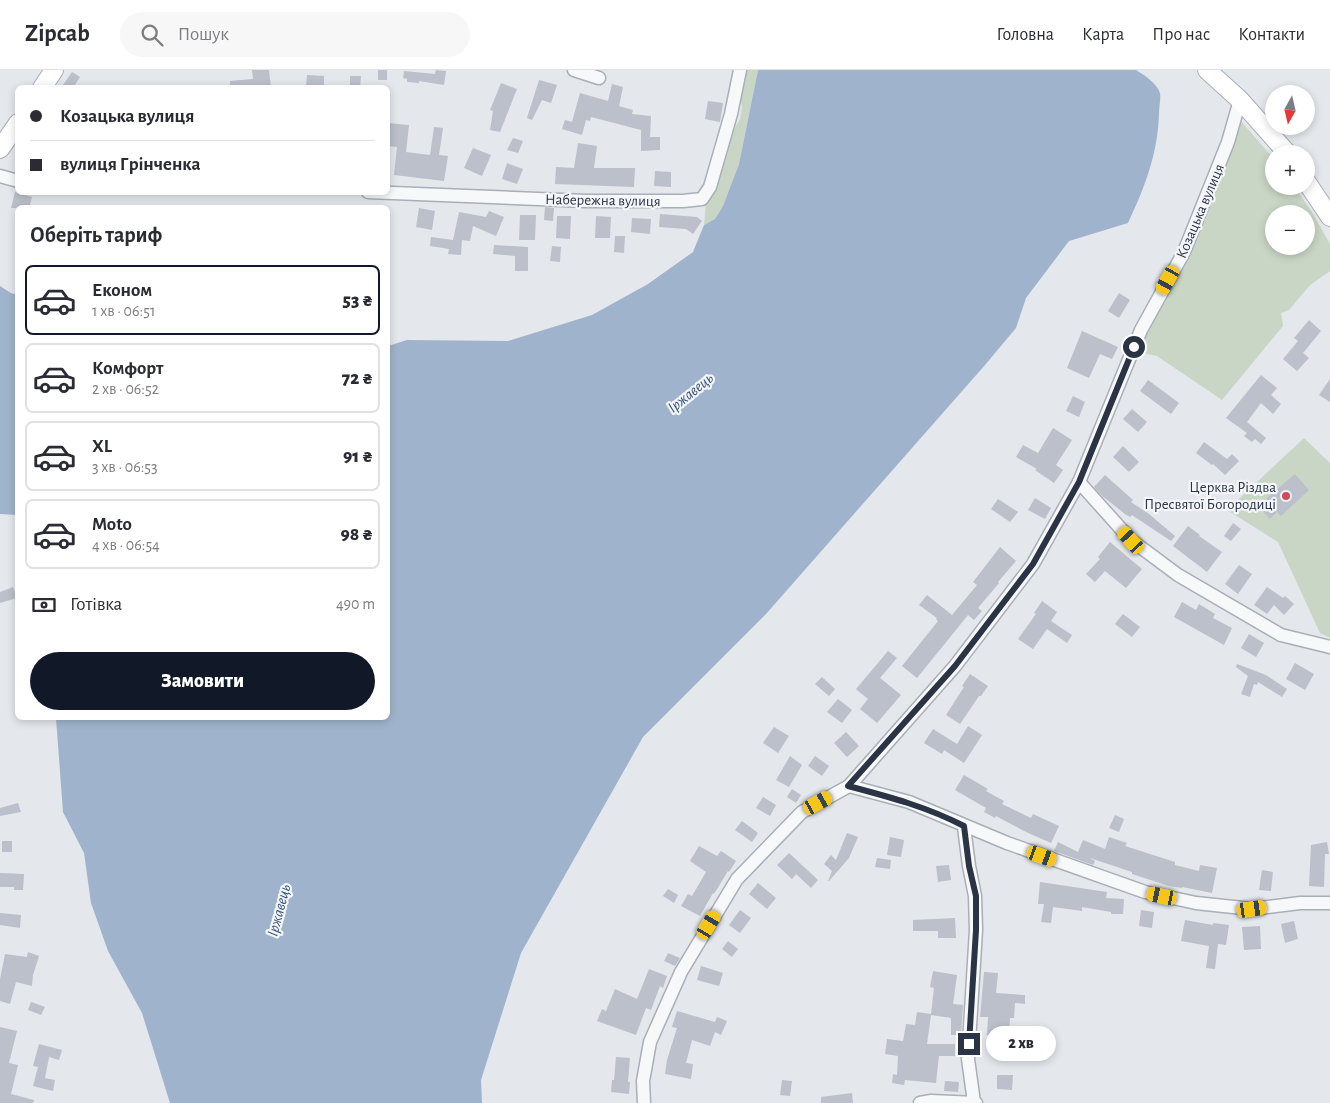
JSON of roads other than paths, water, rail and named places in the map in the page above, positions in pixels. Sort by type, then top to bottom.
[{"type":"street","points":[[44,85],[54,70]]},
{"type":"street","points":[[574,70],[599,78]]},
{"type":"street","name":"Набережна вулиця","points":[[390,193],[586,201],[683,201],[702,199],[710,187],[731,114],[740,70]]},
{"type":"street","points":[[1207,70],[1240,100],[1280,145]]},
{"type":"street","name":"Козацька вулиця","points":[[644,1103],[643,1080],[650,1042],[681,972],[737,879],[802,812],[848,786],[955,666],[1033,564],[1079,482],[1141,330],[1187,244],[1228,142],[1240,100]]},
{"type":"street","points":[[0,149],[15,128]]},
{"type":"street","points":[[0,176],[15,180]]},
{"type":"street","points":[[1315,194],[1330,217]]},
{"type":"street","points":[[1079,482],[1131,540],[1178,575],[1281,635],[1330,646]]},
{"type":"street","points":[[848,786],[908,802],[1016,847],[1145,892],[1196,903],[1252,909],[1300,903],[1330,903]]},
{"type":"street","points":[[920,1103],[931,1101],[975,1103],[968,1059],[976,930],[976,896],[969,866],[964,826]]},
{"type":"water","name":"Іржавець","points":[[758,70],[1136,70],[1153,83],[1160,93],[1158,128],[1150,170],[1128,223],[1069,241],[1026,298],[1016,328],[985,365],[766,614],[643,737],[521,953],[481,1080],[482,1103],[170,1103],[142,1013],[108,951],[91,903],[84,853],[63,812],[56,720],[390,720],[390,345],[407,340],[508,341],[592,315],[648,284],[693,252],[704,225],[715,219],[723,206],[739,164]]},
{"type":"water","points":[[0,286],[15,294],[15,515],[0,514]]},
{"type":"place","name":"Церква Різдва Пресвятої Богородиці","points":[[1286,496]]}]
